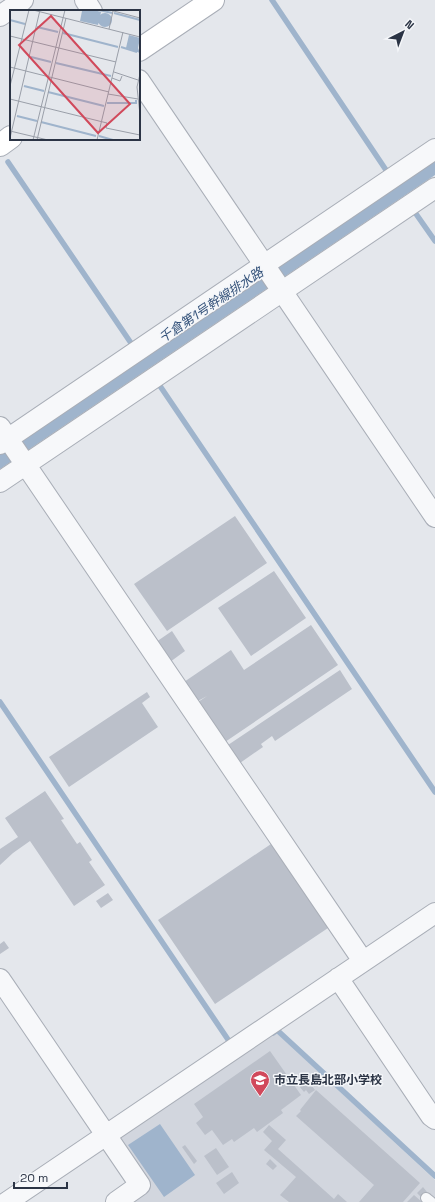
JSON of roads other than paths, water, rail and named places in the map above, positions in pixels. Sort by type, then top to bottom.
[{"type":"street","points":[[0,16],[23,0]]},
{"type":"street","points":[[85,0],[91,10]]},
{"type":"street","points":[[140,49],[214,0]]},
{"type":"street","points":[[140,81],[435,517]]},
{"type":"street","points":[[0,145],[10,138]]},
{"type":"street","points":[[363,961],[24,462],[4,438],[265,266],[435,149]]},
{"type":"street","points":[[0,482],[24,462],[281,289],[435,188]]},
{"type":"street","points":[[7,1202],[435,913]]},
{"type":"street","points":[[338,978],[435,1119]]},
{"type":"street","points":[[0,979],[140,1185],[116,1202]]},
{"type":"water","points":[[435,158],[435,175],[0,469],[0,452]]},
{"type":"water","points":[[160,1124],[195,1175],[164,1197],[128,1145]]},
{"type":"waterway","points":[[272,0],[388,173]]},
{"type":"waterway","points":[[8,162],[133,346]]},
{"type":"waterway","points":[[414,211],[435,241]]},
{"type":"waterway","points":[[158,383],[435,792]]},
{"type":"waterway","points":[[0,702],[229,1041]]},
{"type":"waterway","points":[[273,1033],[277,1030],[435,1176]]},
{"type":"place","name":"市立長島北部小学校","points":[[260,1097]]},
{"type":"water label","name":"千倉第1号幹線排水路","points":[[211,305]]}]
